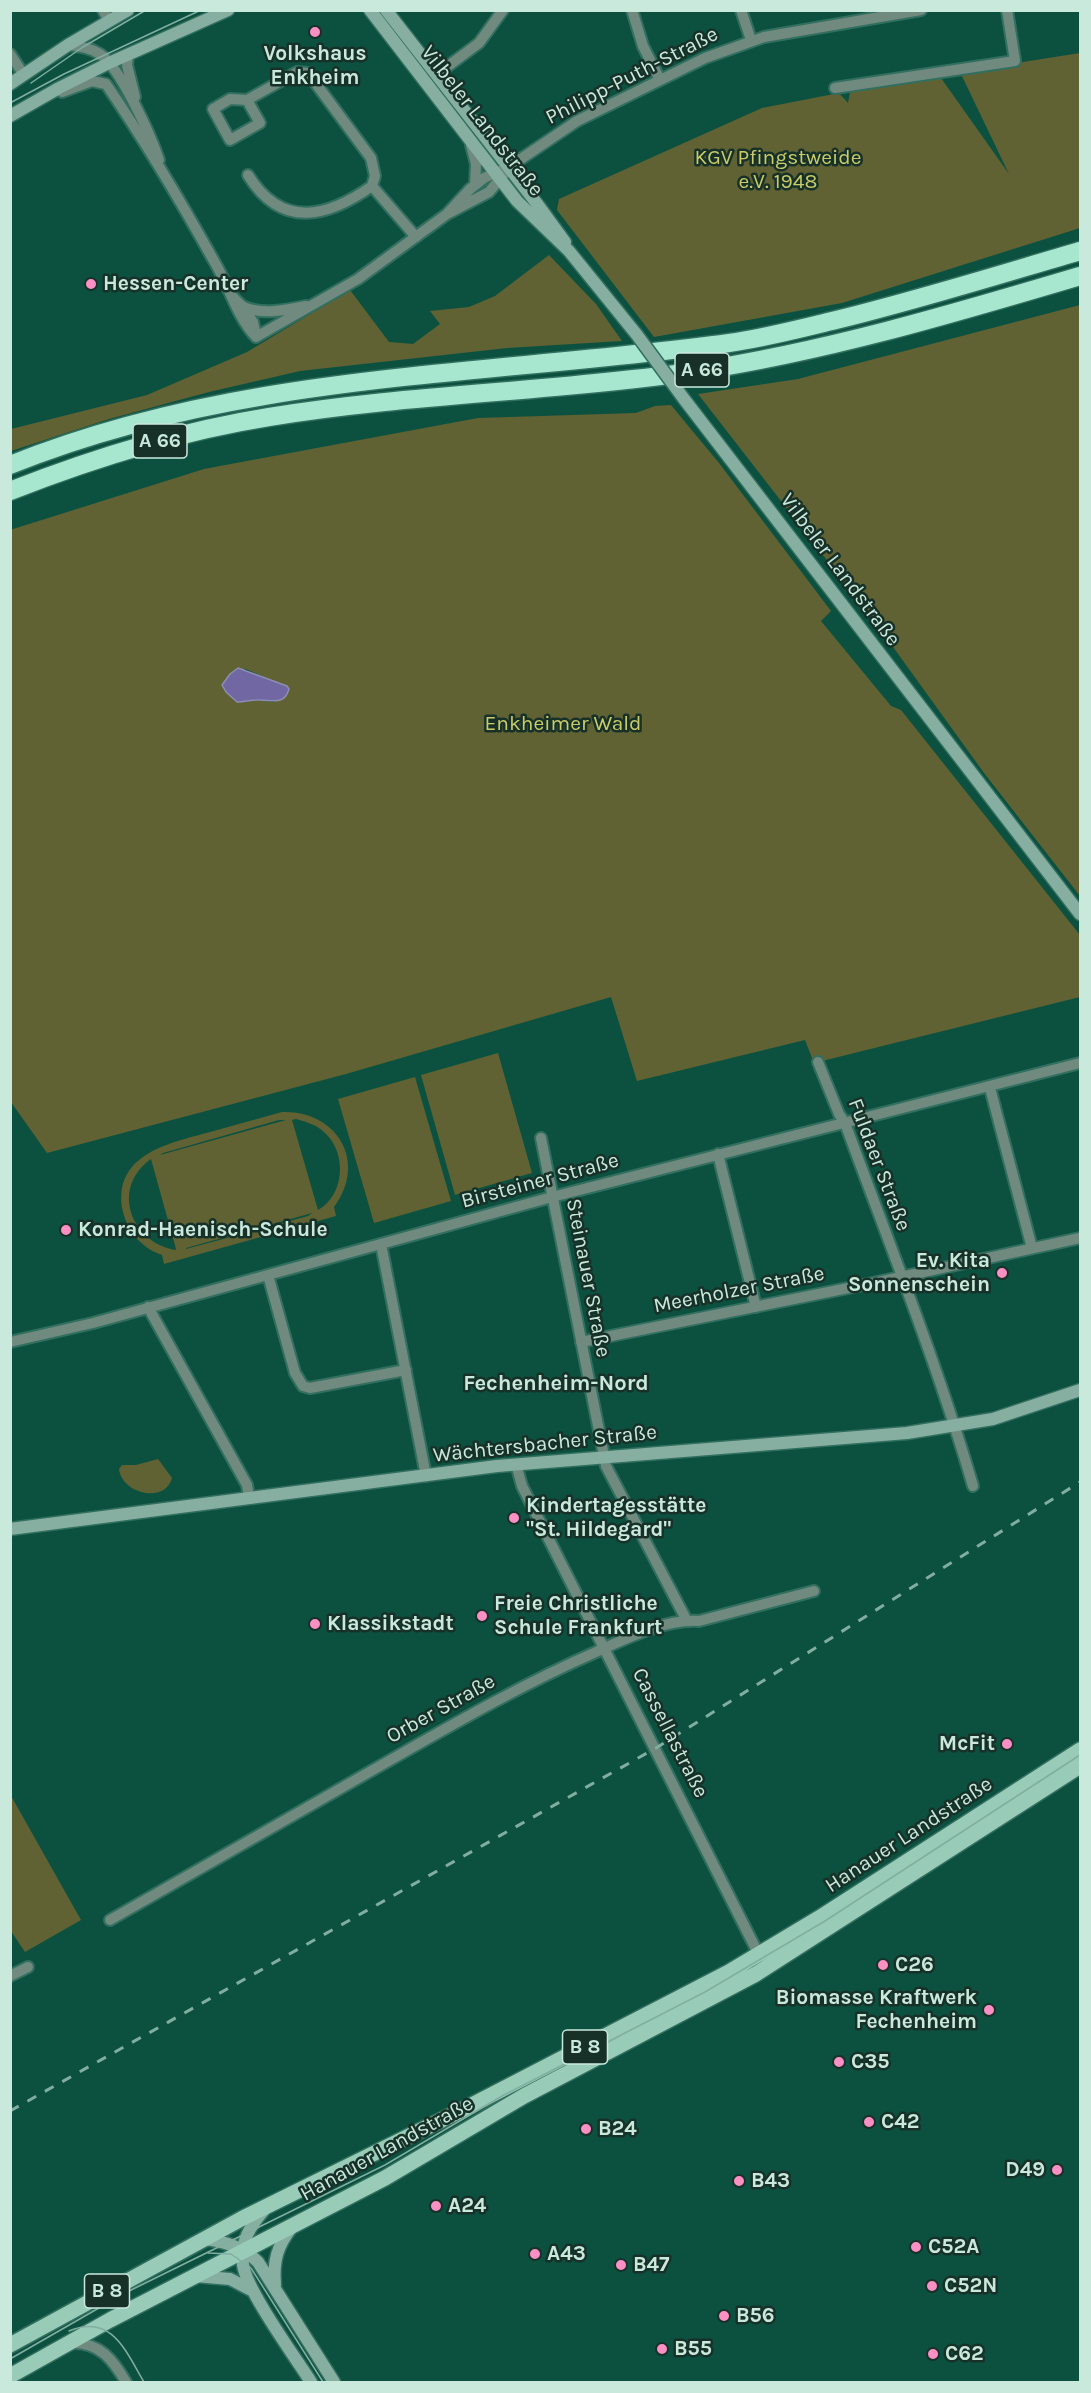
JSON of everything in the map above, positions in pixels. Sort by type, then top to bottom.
[{"type":"highway","name":"A 66","points":[[10,465],[52,448],[124,425],[185,410],[272,394],[372,380],[595,360],[733,343],[911,301],[1080,251]]},
{"type":"highway","name":"A 66","points":[[10,491],[75,466],[140,446],[268,417],[405,400],[599,382],[735,365],[799,353],[867,336],[1080,276]]},
{"type":"main road","points":[[10,84],[106,16],[128,10]]},
{"type":"main road","points":[[11,115],[109,63],[228,10]]},
{"type":"main road","name":"Vilbeler Landstraße","points":[[370,10],[517,201],[569,251],[637,335],[1080,914]]},
{"type":"main road","name":"Vilbeler Landstraße","points":[[386,10],[559,231],[569,251]]},
{"type":"main road","name":"Wächtersbacher Straße","points":[[10,1529],[516,1464],[907,1433],[955,1426],[1015,1412],[1080,1390]]},
{"type":"main road","name":"Hanauer Landstraße","points":[[10,2345],[204,2238],[586,2047],[729,1972],[1080,1750]]},
{"type":"main road","name":"Hanauer Landstraße","points":[[10,2376],[194,2276],[412,2164],[524,2096],[710,2000],[784,1957],[1080,1766]]},
{"type":"main road","points":[[269,2205],[247,2232],[243,2251],[244,2270],[254,2292],[310,2382]]},
{"type":"main road","points":[[276,2289],[274,2260],[279,2246],[292,2226]]},
{"type":"main road","points":[[204,2238],[231,2244],[258,2262],[334,2382]]},
{"type":"main road","points":[[194,2276],[230,2279],[254,2292]]},
{"type":"street","points":[[436,75],[479,43],[503,10]]},
{"type":"street","points":[[632,10],[643,46],[660,80]]},
{"type":"street","points":[[741,10],[751,40]]},
{"type":"street","name":"Philipp-Puth-Straße","points":[[509,167],[577,121],[705,58],[751,40],[795,30],[921,10]]},
{"type":"street","points":[[835,88],[1015,61],[1007,10]]},
{"type":"street","points":[[68,45],[96,52],[109,63],[142,120]]},
{"type":"street","points":[[10,54],[24,75]]},
{"type":"street","points":[[128,55],[128,69],[142,120],[162,168]]},
{"type":"street","points":[[248,100],[260,123],[230,140],[213,109],[230,99],[248,100],[297,72],[308,73],[371,158],[375,176],[372,186],[341,206],[328,211],[304,213],[272,201],[260,192],[248,175]]},
{"type":"street","points":[[11,115],[92,81],[106,84],[162,168],[232,296],[237,311],[256,337]]},
{"type":"street","points":[[468,136],[476,159],[475,185]]},
{"type":"street","points":[[447,214],[475,185],[498,176],[509,167]]},
{"type":"street","points":[[256,337],[358,279],[447,214],[489,192],[498,176]]},
{"type":"street","points":[[372,186],[416,237]]},
{"type":"street","points":[[489,192],[502,194],[517,201]]},
{"type":"street","points":[[232,296],[243,306],[253,322],[256,337]]},
{"type":"street","points":[[243,306],[277,311],[318,303]]},
{"type":"street","name":"Fuldaer Straße","points":[[818,1062],[839,1114],[845,1123],[901,1276],[955,1426],[973,1486]]},
{"type":"street","name":"Birsteiner Straße","points":[[10,1342],[148,1308],[552,1197],[1080,1064]]},
{"type":"street","points":[[990,1088],[1032,1248]]},
{"type":"street","name":"Steinauer Straße","points":[[541,1138],[606,1466],[687,1621]]},
{"type":"street","points":[[718,1154],[756,1307]]},
{"type":"street","name":"Meerholzer Straße","points":[[581,1342],[1080,1238]]},
{"type":"street","points":[[381,1244],[426,1476]]},
{"type":"street","points":[[268,1275],[295,1373],[303,1386],[310,1388],[406,1370]]},
{"type":"street","points":[[148,1308],[247,1485],[249,1497]]},
{"type":"street","name":"Cassellastraße","points":[[516,1464],[522,1486],[759,1954]]},
{"type":"street","name":"Orber Straße","points":[[111,1920],[484,1706],[605,1647],[652,1629],[687,1621],[699,1622],[814,1591]]},
{"type":"street","points":[[759,1954],[772,1959],[784,1957]]},
{"type":"street","points":[[10,1976],[28,1967]]},
{"type":"street","points":[[68,2344],[79,2343],[95,2347],[115,2364],[126,2382]]},
{"type":"green space","name":"KGV Pfingstweide e.V. 1948","points":[[1080,53],[1080,228],[842,303],[654,337],[557,210],[559,199],[762,108],[839,93],[848,103],[850,92],[941,78],[1009,174],[960,72]]},
{"type":"green space","points":[[549,255],[596,304],[622,341],[507,348],[300,371],[209,392],[109,419],[11,451],[11,429],[147,395],[247,352],[350,290],[389,342],[413,344],[440,324],[430,311],[469,307],[495,296]]},
{"type":"green space","points":[[1080,305],[1080,896],[984,773],[875,622],[698,394],[798,379]]},
{"type":"green space","name":"Enkheimer Wald","points":[[671,405],[719,463],[831,611],[821,621],[891,706],[901,710],[1080,935],[1080,997],[814,1063],[805,1040],[637,1081],[611,997],[346,1074],[47,1153],[11,1102],[10,530],[204,469],[478,418],[636,413],[655,406]],"holes":[[[246,669],[281,683],[274,702],[254,700],[245,702],[230,674]]]},
{"type":"green space","points":[[498,1053],[532,1173],[455,1195],[421,1075]]},
{"type":"green space","points":[[415,1077],[451,1201],[374,1223],[338,1099]]},
{"type":"green space","points":[[282,1112],[301,1114],[318,1120],[332,1129],[341,1142],[347,1157],[348,1173],[344,1190],[334,1207],[336,1216],[164,1264],[162,1255],[142,1244],[132,1233],[123,1212],[122,1192],[126,1177],[135,1164],[147,1154],[178,1141]],"holes":[[[279,1120],[286,1120],[160,1155]],[[292,1120],[300,1120],[319,1128],[332,1141],[337,1151],[340,1162],[338,1184],[334,1194],[318,1210]],[[151,1159],[176,1250],[160,1245],[147,1237],[131,1213],[129,1199],[131,1184],[138,1171]],[[312,1213],[308,1216],[186,1248]]]},
{"type":"green space","points":[[158,1459],[172,1478],[168,1486],[161,1491],[144,1493],[135,1490],[122,1478],[119,1469],[122,1465],[136,1465]]},
{"type":"green space","points":[[10,1794],[81,1920],[25,1952],[11,1931]]},
{"type":"shaded area","points":[[238,668],[287,686],[289,689],[287,695],[276,701],[237,702],[222,685]]},
{"type":"tram line","points":[[31,83],[83,47],[146,10]]},
{"type":"tram line","points":[[10,103],[64,74],[201,10]]},
{"type":"tram line","points":[[10,2359],[125,2293],[385,2165],[502,2096],[705,1992],[825,1921],[1080,1755]]},
{"type":"tram line","points":[[208,2253],[231,2254],[251,2268],[323,2382]]},
{"type":"tram line","points":[[69,2331],[84,2327],[96,2327],[107,2331],[124,2348],[144,2382]]},
{"type":"railway","points":[[10,2111],[656,1748],[1080,1482]]},
{"type":"place","name":"Volkshaus Enkheim","points":[[315,32]]},
{"type":"place","name":"Hessen-Center","points":[[91,284]]},
{"type":"place","name":"Konrad-Haenisch-Schule","points":[[66,1230]]},
{"type":"place","name":"Ev. Kita Sonnenschein","points":[[1002,1273]]},
{"type":"place","name":"Kindertagesstätte \"St. Hildegard\"","points":[[514,1518]]},
{"type":"place","name":"Freie Christliche Schule Frankfurt","points":[[482,1616]]},
{"type":"place","name":"Klassikstadt","points":[[315,1624]]},
{"type":"place","name":"McFit","points":[[1007,1744]]},
{"type":"place","name":"C26","points":[[883,1965]]},
{"type":"place","name":"Biomasse Kraftwerk Fechenheim","points":[[989,2010]]},
{"type":"place","name":"C35","points":[[839,2062]]},
{"type":"place","name":"C42","points":[[869,2122]]},
{"type":"place","name":"B24","points":[[586,2129]]},
{"type":"place","name":"D49","points":[[1057,2170]]},
{"type":"place","name":"B43","points":[[739,2181]]},
{"type":"place","name":"A24","points":[[436,2206]]},
{"type":"place","name":"C52A","points":[[916,2247]]},
{"type":"place","name":"A43","points":[[535,2254]]},
{"type":"place","name":"B47","points":[[621,2265]]},
{"type":"place","name":"C52N","points":[[932,2286]]},
{"type":"place","name":"B56","points":[[724,2316]]},
{"type":"place","name":"B55","points":[[662,2349]]},
{"type":"place","name":"C62","points":[[933,2354]]},
{"type":"district","name":"Fechenheim-Nord","points":[[556,1384]]}]
